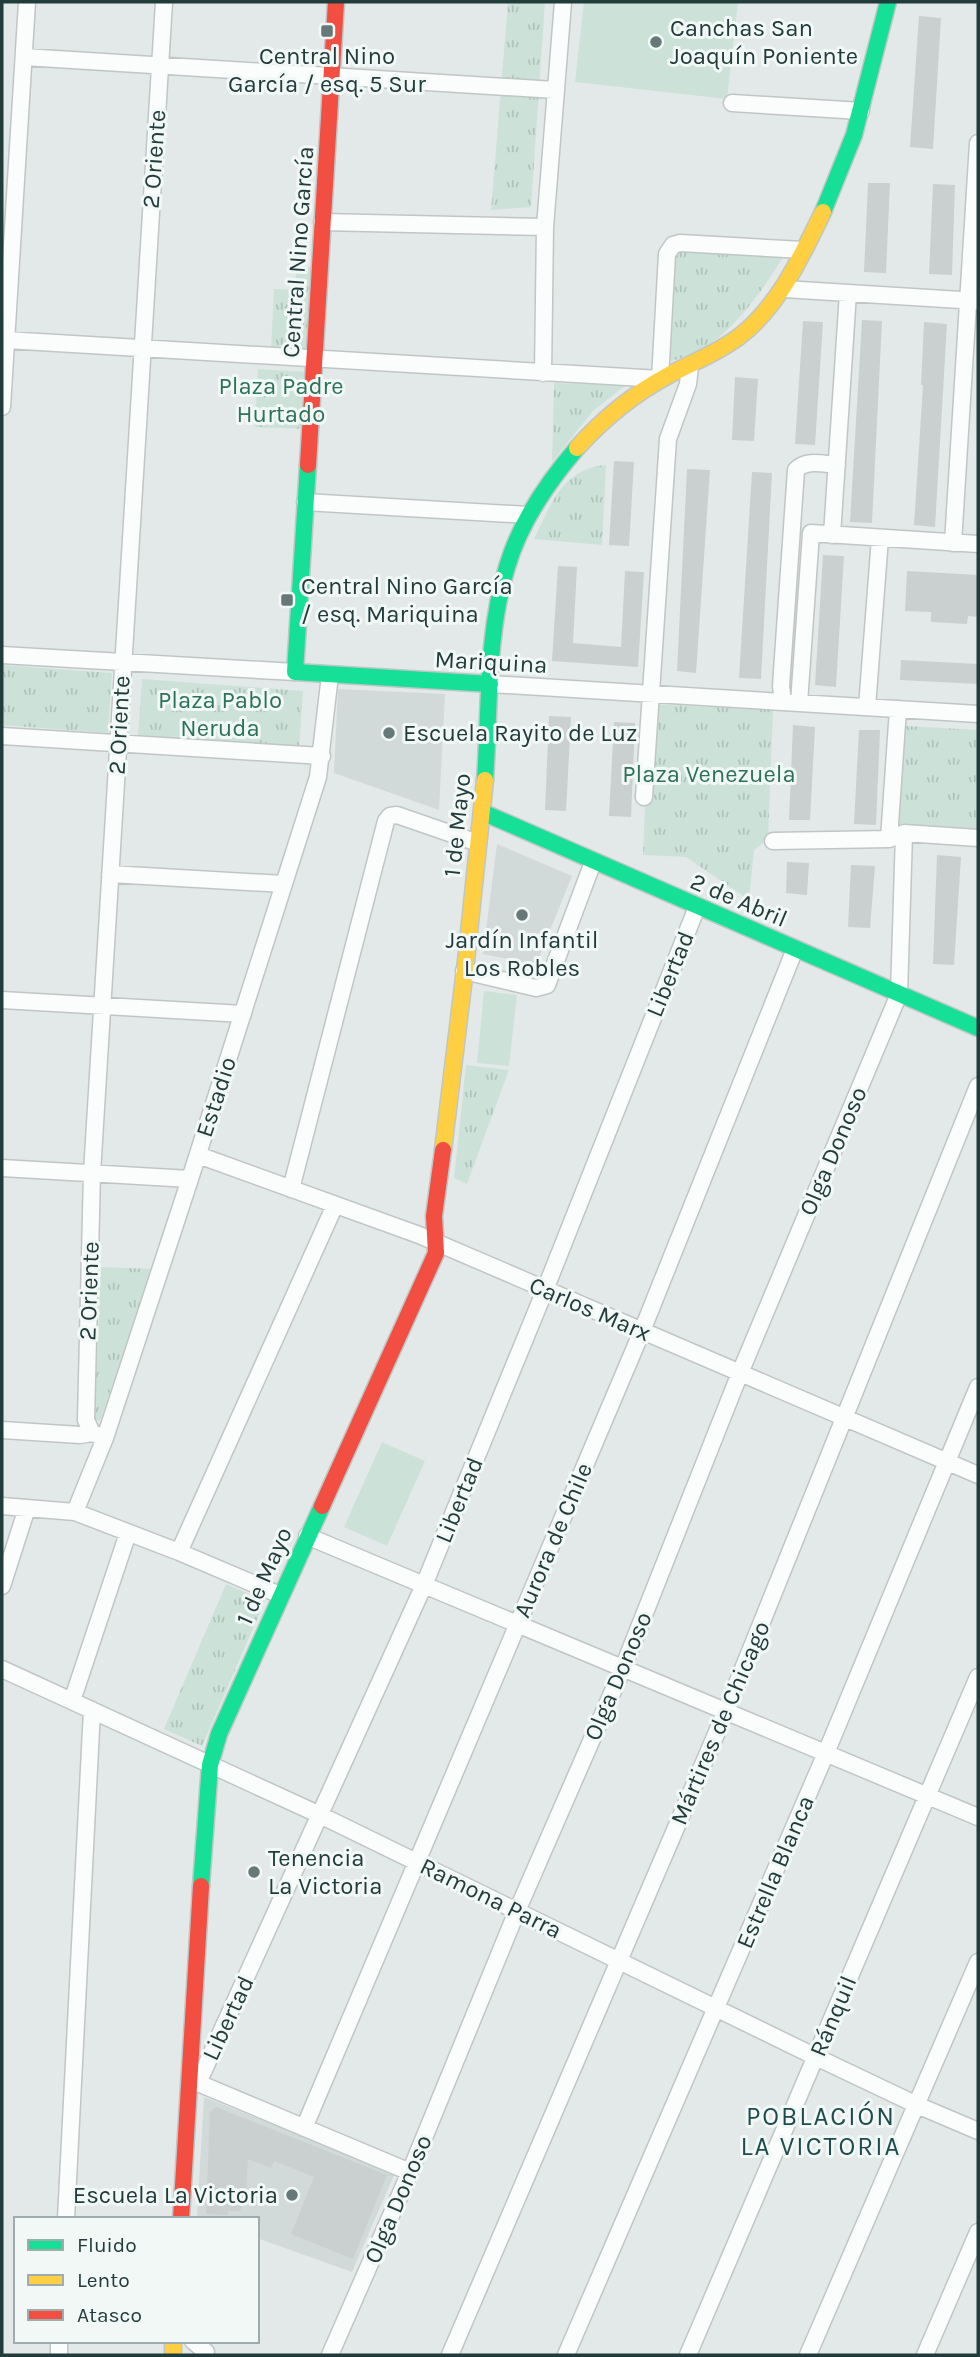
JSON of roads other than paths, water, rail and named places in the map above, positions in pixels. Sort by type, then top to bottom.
[{"type":"street","points":[[2,407],[27,2]]},
{"type":"street","name":"2 Oriente","points":[[98,1436],[86,1425],[92,1173],[164,2]]},
{"type":"street","name":"Central Nino García","points":[[295,672],[336,2]]},
{"type":"street","points":[[543,373],[545,228],[563,2]]},
{"type":"street","name":"1 de Mayo","points":[[181,2217],[194,2081],[210,1765],[219,1734],[280,1595],[432,1264],[436,1243],[434,1216],[482,812],[493,635],[500,591],[513,548],[542,493],[593,433],[626,403],[660,379],[690,367],[741,335],[783,289],[841,171],[862,111],[888,2]]},
{"type":"street","points":[[24,57],[555,90]]},
{"type":"street","points":[[732,103],[862,111]]},
{"type":"street","points":[[953,543],[973,301],[978,143]]},
{"type":"street","points":[[323,222],[545,228]]},
{"type":"street","points":[[6,340],[660,379],[667,254],[673,245],[680,243],[803,250]]},
{"type":"street","points":[[783,289],[973,301]]},
{"type":"street","points":[[832,534],[848,293]]},
{"type":"street","points":[[644,797],[667,449],[670,429],[688,384],[690,367]]},
{"type":"street","points":[[791,703],[781,686],[796,470],[804,463],[837,465]]},
{"type":"street","points":[[305,502],[529,515]]},
{"type":"street","points":[[791,703],[811,533],[978,544]]},
{"type":"street","points":[[867,708],[880,538]]},
{"type":"street","name":"Mariquina","points":[[2,655],[978,714]]},
{"type":"street","name":"Estadio","points":[[75,1512],[98,1436],[198,1155],[318,776],[330,675]]},
{"type":"street","points":[[898,709],[899,994]]},
{"type":"street","points":[[2,736],[322,756]]},
{"type":"street","name":"2 de Abril","points":[[482,812],[978,1028]]},
{"type":"street","points":[[291,1189],[386,821],[390,816],[397,815],[478,844]]},
{"type":"street","points":[[773,841],[897,836],[978,838]]},
{"type":"street","points":[[464,971],[540,988],[547,985],[593,862]]},
{"type":"street","points":[[110,874],[284,884]]},
{"type":"street","name":"Libertad","points":[[194,2081],[320,1815],[424,1585],[545,1290],[696,907]]},
{"type":"street","name":"Aurora de Chile","points":[[304,2128],[642,1331],[795,949]]},
{"type":"street","name":"Olga Donoso","points":[[330,2355],[410,2172],[517,1911],[624,1668],[740,1373],[899,994]]},
{"type":"street","points":[[2,1000],[243,1014]]},
{"type":"street","name":"Mártires de Chicago","points":[[450,2355],[726,1711],[978,1086]]},
{"type":"street","name":"Carlos Marx","points":[[198,1155],[436,1243],[978,1475]]},
{"type":"street","points":[[2,1168],[190,1179]]},
{"type":"street","points":[[179,1552],[335,1205]]},
{"type":"street","name":"Estrella Blanca","points":[[566,2355],[826,1753],[978,1387]]},
{"type":"street","points":[[2,1430],[98,1436]]},
{"type":"street","points":[[2,1506],[75,1512],[280,1595]]},
{"type":"street","points":[[2,1586],[27,1508]]},
{"type":"street","points":[[72,1701],[128,1533]]},
{"type":"street","points":[[307,1536],[978,1817]]},
{"type":"street","points":[[2,1669],[2,1682]]},
{"type":"street","name":"Ramona Parra","points":[[2,1669],[320,1815],[816,2057],[978,2131]]},
{"type":"street","name":"Ránquil","points":[[688,2355],[978,1677]]},
{"type":"street","points":[[66,2217],[92,1710]]},
{"type":"street","points":[[808,2355],[978,1962]]},
{"type":"street","points":[[194,2081],[410,2172]]},
{"type":"street","points":[[925,2355],[978,2232]]},
{"type":"place","name":"Central Nino García / esq. 5 Sur","points":[[327,31]]},
{"type":"place","name":"Canchas San Joaquín Poniente","points":[[656,42]]},
{"type":"place","name":"Central Nino García / esq. Mariquina","points":[[287,600]]},
{"type":"place","name":"Escuela Rayito de Luz","points":[[389,733]]},
{"type":"place","name":"Jardín Infantil Los Robles","points":[[522,915]]},
{"type":"place","name":"Tenencia La Victoria","points":[[254,1872]]},
{"type":"place","name":"Escuela La Victoria","points":[[292,2195]]},
{"type":"district","name":"POBLACIÓN LA VICTORIA","points":[[821,2131]]},
{"type":"park label","name":"Plaza Padre Hurtado","points":[[281,400]]},
{"type":"park label","name":"Plaza Pablo Neruda","points":[[220,714]]},
{"type":"park label","name":"Plaza Venezuela","points":[[709,774]]}]
